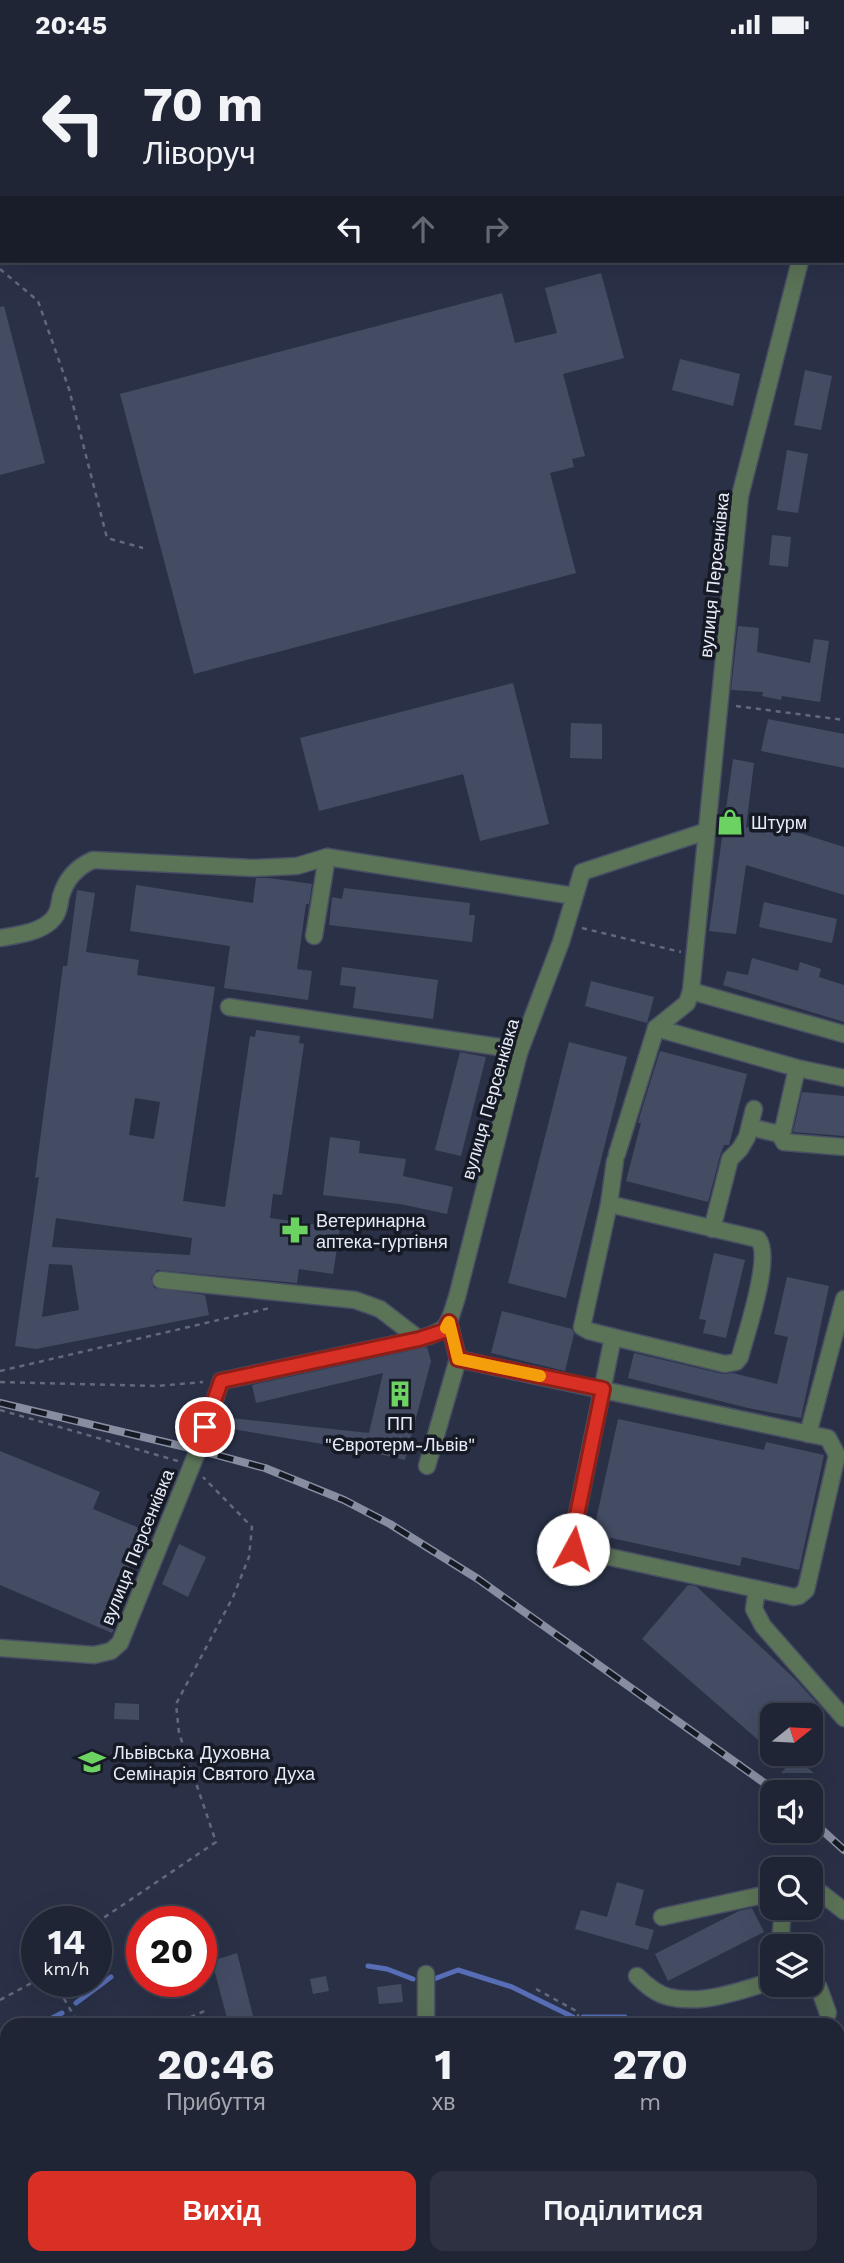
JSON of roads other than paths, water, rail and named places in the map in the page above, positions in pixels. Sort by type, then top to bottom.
[{"type":"street","name":"вулиця Персенківка","points":[[449,1322],[520,1053],[582,872],[707,831],[740,496],[799,263]]},
{"type":"street","points":[[609,1204],[758,1239],[763,1245],[764,1263],[740,1357],[736,1362],[725,1364],[613,1338],[582,1327],[609,1204],[616,1158],[656,1028],[687,1003],[691,991],[707,831]]},
{"type":"street","points":[[0,938],[28,932],[50,922],[57,915],[69,879],[80,867],[93,860],[106,859],[201,867],[253,868],[297,866],[327,857],[574,896]]},
{"type":"street","points":[[314,936],[327,857]]},
{"type":"street","points":[[691,991],[844,1034]]},
{"type":"street","points":[[229,1007],[499,1047],[520,1053]]},
{"type":"street","points":[[656,1028],[797,1068],[844,1078]]},
{"type":"street","points":[[779,1133],[783,1130],[797,1068]]},
{"type":"street","points":[[712,1229],[730,1159],[740,1149],[750,1127],[754,1109]]},
{"type":"street","points":[[750,1127],[779,1133],[784,1142],[844,1147]]},
{"type":"street","points":[[161,1280],[363,1302],[380,1309],[419,1339],[444,1331],[449,1322]]},
{"type":"street","points":[[808,1434],[844,1299]]},
{"type":"street","points":[[427,1466],[458,1359],[449,1322]]},
{"type":"street","points":[[458,1359],[603,1389],[828,1438],[837,1455],[806,1590],[799,1596],[573,1549],[571,1544],[603,1389],[613,1338]]},
{"type":"street","name":"вулиця Персенківка","points":[[0,1648],[94,1655],[106,1653],[116,1647],[198,1450],[221,1381],[419,1339]]},
{"type":"street","points":[[757,1589],[754,1609],[763,1626],[844,1719]]},
{"type":"street","points":[[823,1895],[844,1911]]},
{"type":"street","points":[[662,1917],[760,1896]]},
{"type":"street","points":[[426,1974],[426,2018]]},
{"type":"street","points":[[637,1976],[651,1989],[667,1997],[681,1999],[717,1995],[760,1984]]},
{"type":"street","points":[[822,1997],[828,2013]]},
{"type":"waterway","points":[[368,1966],[387,1969],[413,1979]]},
{"type":"waterway","points":[[434,1979],[458,1970],[512,1987],[573,2017]]},
{"type":"waterway","points":[[76,2003],[84,1997]]},
{"type":"waterway","points":[[52,2018],[62,2013]]},
{"type":"waterway","points":[[583,2017],[625,2017]]},
{"type":"railway","points":[[0,1403],[265,1468],[344,1500],[390,1524],[478,1579],[760,1780]]},
{"type":"railway","points":[[823,1831],[844,1850]]},
{"type":"place","name":"Штурм","points":[[730,822]]},
{"type":"place","name":"Ветеринарна аптека-гуртівня","points":[[295,1230]]},
{"type":"place","name":"ПП \"Євротерм-Львів\"","points":[[400,1394]]},
{"type":"place","name":"Львівська Духовна Семінарія Святого Духа","points":[[92,1762]]}]
